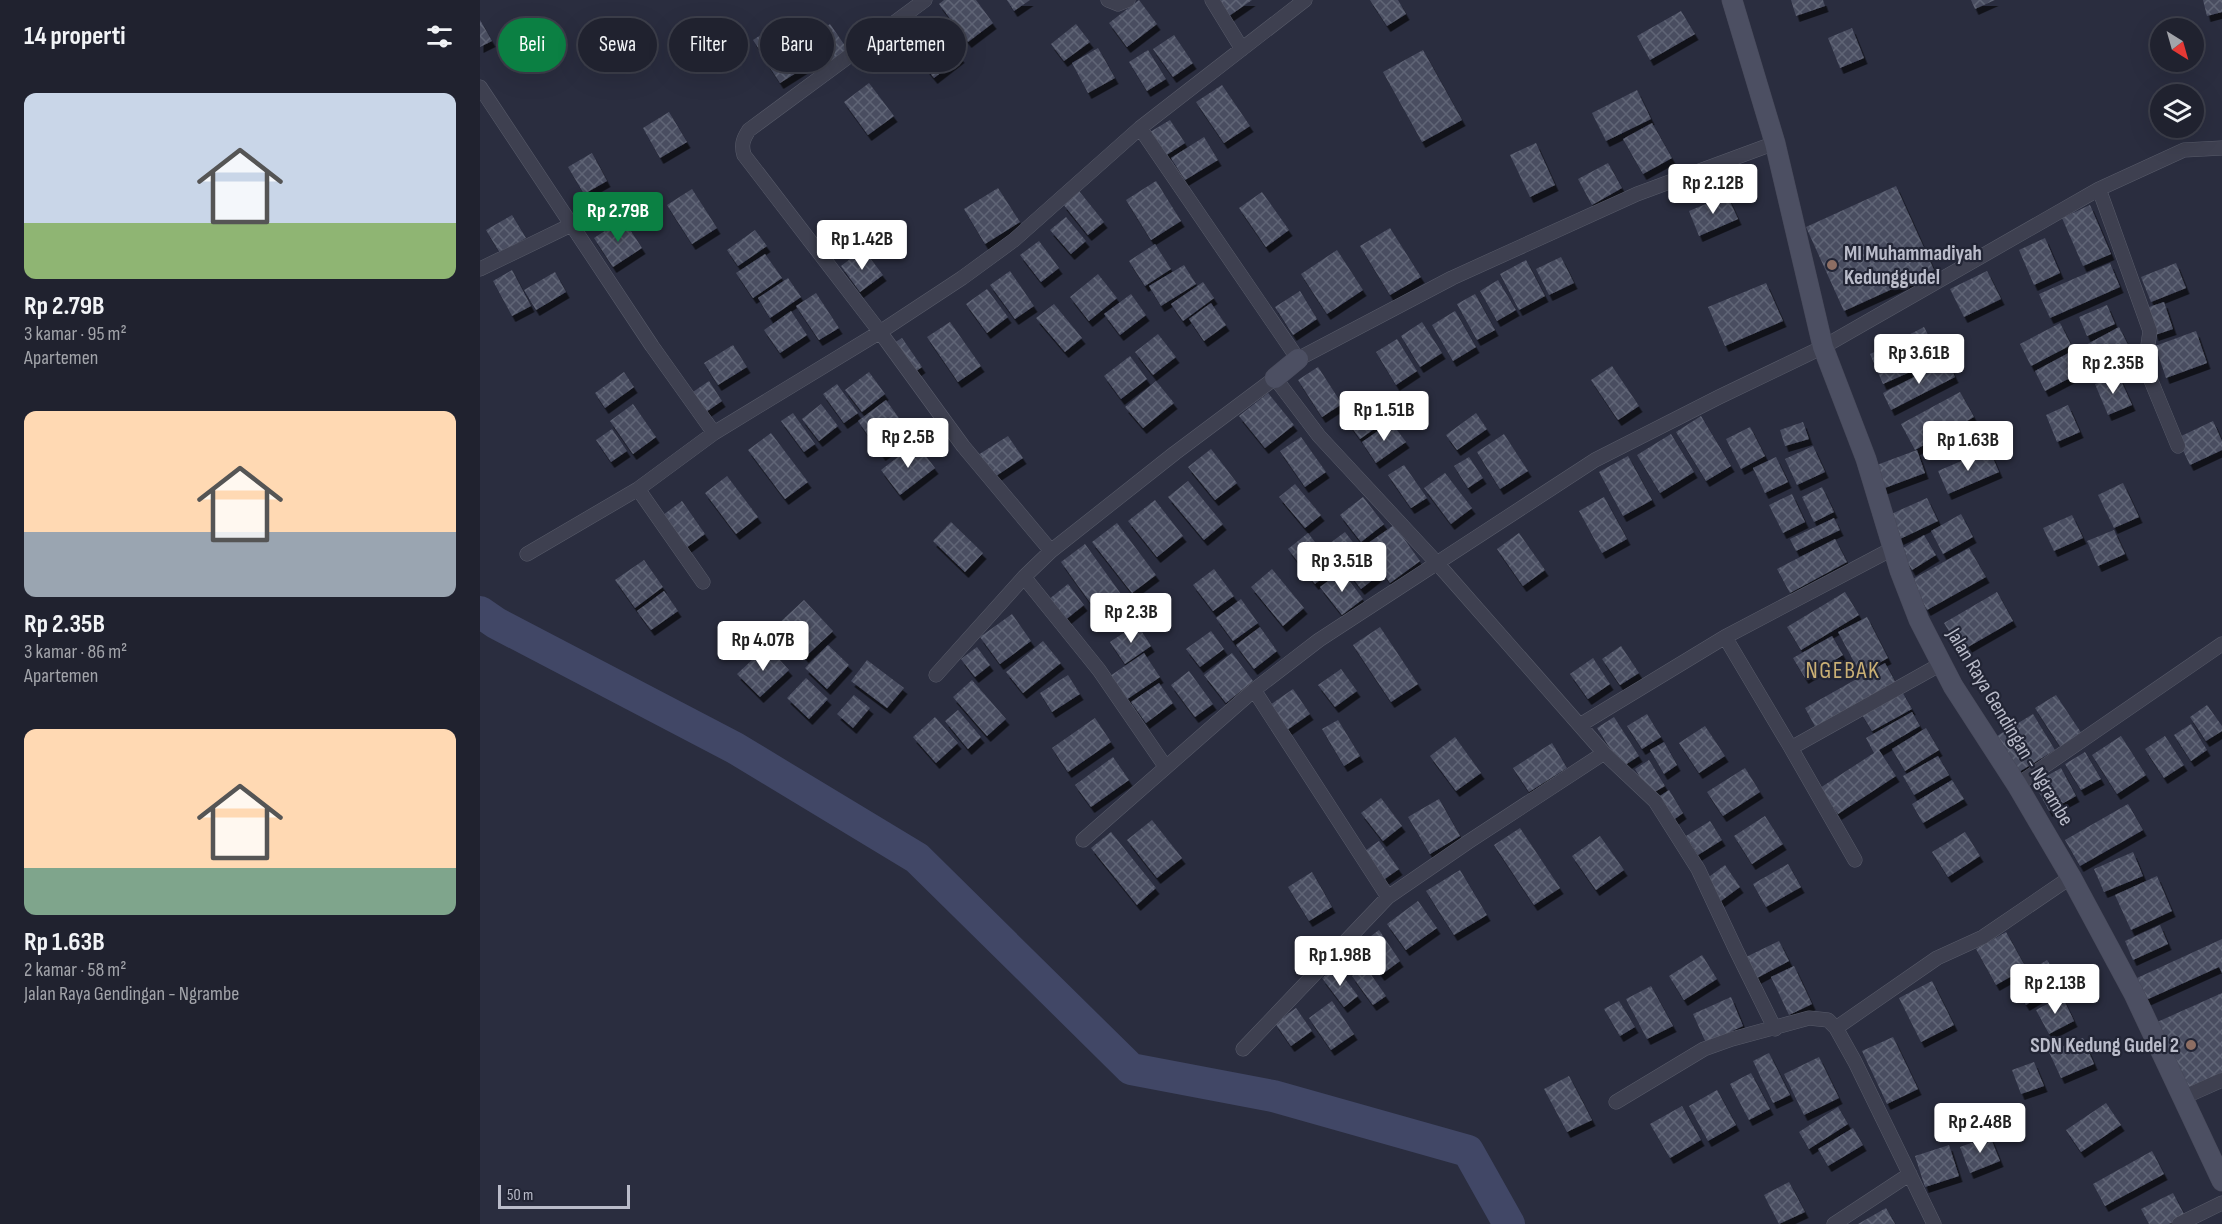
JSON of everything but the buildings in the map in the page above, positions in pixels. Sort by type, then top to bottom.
[{"type":"main road","name":"Jalan Raya Gendingan - Ngrambe","points":[[1732,0],[1775,143],[1823,347],[1866,459],[1892,549],[1919,620],[1941,664],[2071,877],[2134,994],[2222,1181]]},
{"type":"main road","points":[[1275,378],[1298,359]]},
{"type":"street","points":[[924,0],[749,130],[743,142],[744,155],[880,332],[963,447],[1051,551]]},
{"type":"street","points":[[1108,0],[1118,4],[1128,0]]},
{"type":"street","points":[[1212,0],[1242,49]]},
{"type":"street","points":[[527,554],[638,489],[714,433],[880,332],[962,278],[1014,240],[1140,128],[1305,0]]},
{"type":"street","points":[[480,87],[652,346],[714,433]]},
{"type":"street","points":[[1140,128],[1298,359],[1452,278],[1637,194],[1775,143]]},
{"type":"street","points":[[1083,840],[1254,690],[1319,640],[1595,460],[1823,347],[2099,189],[2184,150],[2222,148]]},
{"type":"street","points":[[2099,189],[2150,331],[2145,366],[2178,446]]},
{"type":"street","points":[[480,269],[571,225]]},
{"type":"street","points":[[936,675],[1024,577],[1051,551],[1275,378],[1320,436],[1437,563],[1604,753],[1654,801],[1698,868],[1775,1029]]},
{"type":"street","points":[[638,489],[703,582]]},
{"type":"street","points":[[1580,725],[1725,637],[1892,549]]},
{"type":"street","points":[[1024,577],[1099,670],[1166,766]]},
{"type":"street","points":[[1725,637],[1855,860]]},
{"type":"street","points":[[2016,785],[2222,644]]},
{"type":"street","points":[[1791,747],[1941,664]]},
{"type":"street","points":[[1254,690],[1388,897]]},
{"type":"street","points":[[1243,1049],[1388,897],[1604,753]]},
{"type":"street","points":[[1836,1028],[1937,958],[1983,937],[2071,877]]},
{"type":"street","points":[[1616,1102],[1704,1049],[1732,1039],[1818,1017],[1828,1020],[1836,1028],[1934,1224]]},
{"type":"street","points":[[2184,1097],[2222,1080]]},
{"type":"street","points":[[1834,1224],[1910,1174]]},
{"type":"street","points":[[2180,1224],[2222,1203]]},
{"type":"waterway","points":[[480,612],[496,623],[735,748],[917,858],[1131,1069],[1273,1096],[1468,1151],[1509,1224]]},
{"type":"place","name":"MI Muhammadiyah Kedunggudel","points":[[1832,265]]},
{"type":"place","name":"SDN Kedung Gudel 2","points":[[2191,1045]]},
{"type":"district","name":"NGEBAK","points":[[1843,670]]}]
